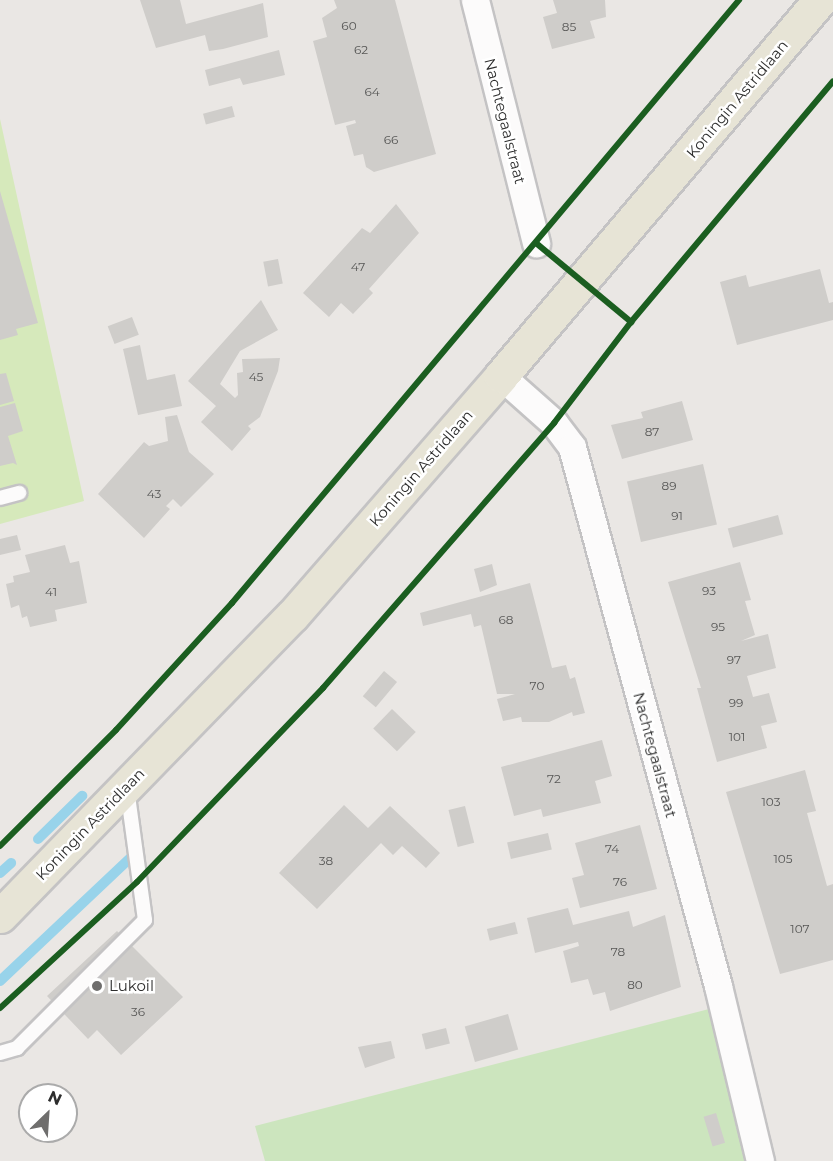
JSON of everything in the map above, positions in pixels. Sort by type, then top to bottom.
[{"type":"main road","name":"Koningin Astridlaan","points":[[0,916],[292,616],[501,376],[820,0]]},
{"type":"street","name":"Nachtegaalstraat","points":[[475,0],[536,243]]},
{"type":"street","name":"Nachtegaalstraat","points":[[501,376],[554,423],[572,447],[715,975],[760,1161]]},
{"type":"lane","points":[[0,498],[19,493]]},
{"type":"lane","points":[[0,1053],[17,1048],[144,920],[127,787]]},
{"type":"green space","points":[[0,119],[84,501],[0,524]]},
{"type":"green space","points":[[709,1009],[749,1161],[265,1161],[255,1126]]},
{"type":"building","points":[[140,0],[180,0],[186,24],[263,3],[268,37],[209,51],[205,35],[156,48]]},
{"type":"building","points":[[334,0],[395,0],[436,154],[374,172],[366,167],[363,154],[354,156],[346,126],[356,123],[355,120],[335,125],[313,41],[327,37],[322,18],[337,8]]},
{"type":"building","points":[[553,0],[605,0],[606,17],[590,21],[595,38],[552,49],[543,17],[557,13]]},
{"type":"building","points":[[279,50],[285,75],[243,85],[240,78],[209,86],[205,70]]},
{"type":"building","points":[[232,106],[235,117],[206,124],[203,114]]},
{"type":"building","points":[[0,191],[38,323],[16,329],[18,335],[0,340]]},
{"type":"building","points":[[396,204],[419,233],[369,289],[373,293],[353,314],[341,303],[329,317],[303,293],[362,228],[370,233]]},
{"type":"building","points":[[278,259],[283,284],[268,286],[263,262]]},
{"type":"building","points":[[820,269],[829,303],[833,302],[833,320],[737,345],[720,282],[746,275],[749,287]]},
{"type":"building","points":[[261,300],[278,330],[240,351],[220,384],[235,398],[238,395],[237,373],[243,372],[242,359],[280,358],[278,371],[260,417],[248,426],[251,429],[232,451],[201,422],[216,406],[188,381]]},
{"type":"building","points":[[132,317],[139,335],[115,344],[108,326]]},
{"type":"building","points":[[140,345],[147,380],[175,374],[182,406],[138,415],[123,349]]},
{"type":"building","points":[[6,373],[14,401],[0,405],[0,374]]},
{"type":"building","points":[[682,401],[693,440],[622,459],[611,425],[643,418],[641,412]]},
{"type":"building","points":[[15,403],[23,431],[8,436],[17,465],[13,463],[0,466],[0,407]]},
{"type":"building","points":[[177,415],[189,452],[214,474],[181,507],[173,499],[166,506],[170,509],[144,538],[98,494],[144,442],[149,446],[168,441],[165,417]]},
{"type":"building","points":[[703,464],[717,524],[641,542],[627,482]]},
{"type":"building","points":[[778,515],[783,534],[733,548],[728,528]]},
{"type":"building","points":[[17,535],[21,550],[0,555],[0,539]]},
{"type":"building","points":[[65,545],[70,563],[79,561],[87,603],[55,610],[57,621],[30,627],[27,616],[22,618],[19,605],[11,608],[6,584],[14,582],[13,576],[30,572],[25,555]]},
{"type":"building","points":[[740,562],[751,600],[745,601],[755,635],[741,641],[768,634],[776,668],[747,676],[753,697],[769,693],[777,722],[761,726],[767,748],[717,762],[697,688],[701,688],[668,582]]},
{"type":"building","points":[[492,564],[497,585],[480,592],[474,569]]},
{"type":"building","points":[[530,583],[552,668],[566,665],[570,679],[575,677],[585,713],[573,716],[572,712],[549,722],[522,722],[521,717],[503,721],[497,699],[515,694],[497,694],[481,625],[474,627],[471,614],[423,626],[420,613]]},
{"type":"building","points":[[384,671],[397,682],[376,707],[363,696]]},
{"type":"building","points":[[392,709],[416,732],[397,751],[373,728]]},
{"type":"building","points":[[602,740],[612,776],[595,781],[601,803],[543,817],[541,809],[514,816],[501,767]]},
{"type":"building","points":[[805,770],[816,811],[807,813],[827,886],[833,884],[833,960],[780,974],[726,792]]},
{"type":"building","points":[[344,805],[368,828],[390,806],[440,853],[426,868],[402,846],[393,855],[381,843],[317,909],[279,873]]},
{"type":"building","points":[[465,806],[474,843],[458,847],[449,810]]},
{"type":"building","points":[[640,825],[657,889],[580,908],[572,878],[584,875],[575,843]]},
{"type":"building","points":[[548,833],[552,850],[511,859],[507,842]]},
{"type":"building","points":[[568,908],[573,925],[629,911],[633,927],[665,915],[681,987],[610,1011],[605,992],[593,995],[588,979],[571,983],[563,951],[579,946],[578,942],[535,953],[527,918]]},
{"type":"building","points":[[515,922],[518,934],[490,941],[487,929]]},
{"type":"building","points":[[117,931],[183,997],[121,1055],[97,1030],[88,1039],[47,996]]},
{"type":"building","points":[[508,1014],[518,1050],[475,1062],[465,1026]]},
{"type":"building","points":[[446,1028],[450,1044],[426,1050],[422,1034]]},
{"type":"building","points":[[391,1041],[395,1058],[365,1068],[358,1047]]},
{"type":"building","points":[[716,1113],[725,1143],[713,1146],[704,1117]]},
{"type":"waterway","points":[[38,839],[82,796]]},
{"type":"waterway","points":[[0,981],[130,858]]},
{"type":"waterway","points":[[0,873],[11,863]]},
{"type":"cycle path","points":[[0,846],[116,730],[232,603],[739,0]]},
{"type":"cycle path","points":[[0,1008],[137,882],[323,688],[554,423],[631,322],[833,81]]},
{"type":"cycle path","points":[[536,243],[631,322]]},
{"type":"place","name":"Lukoil","points":[[97,986]]}]
